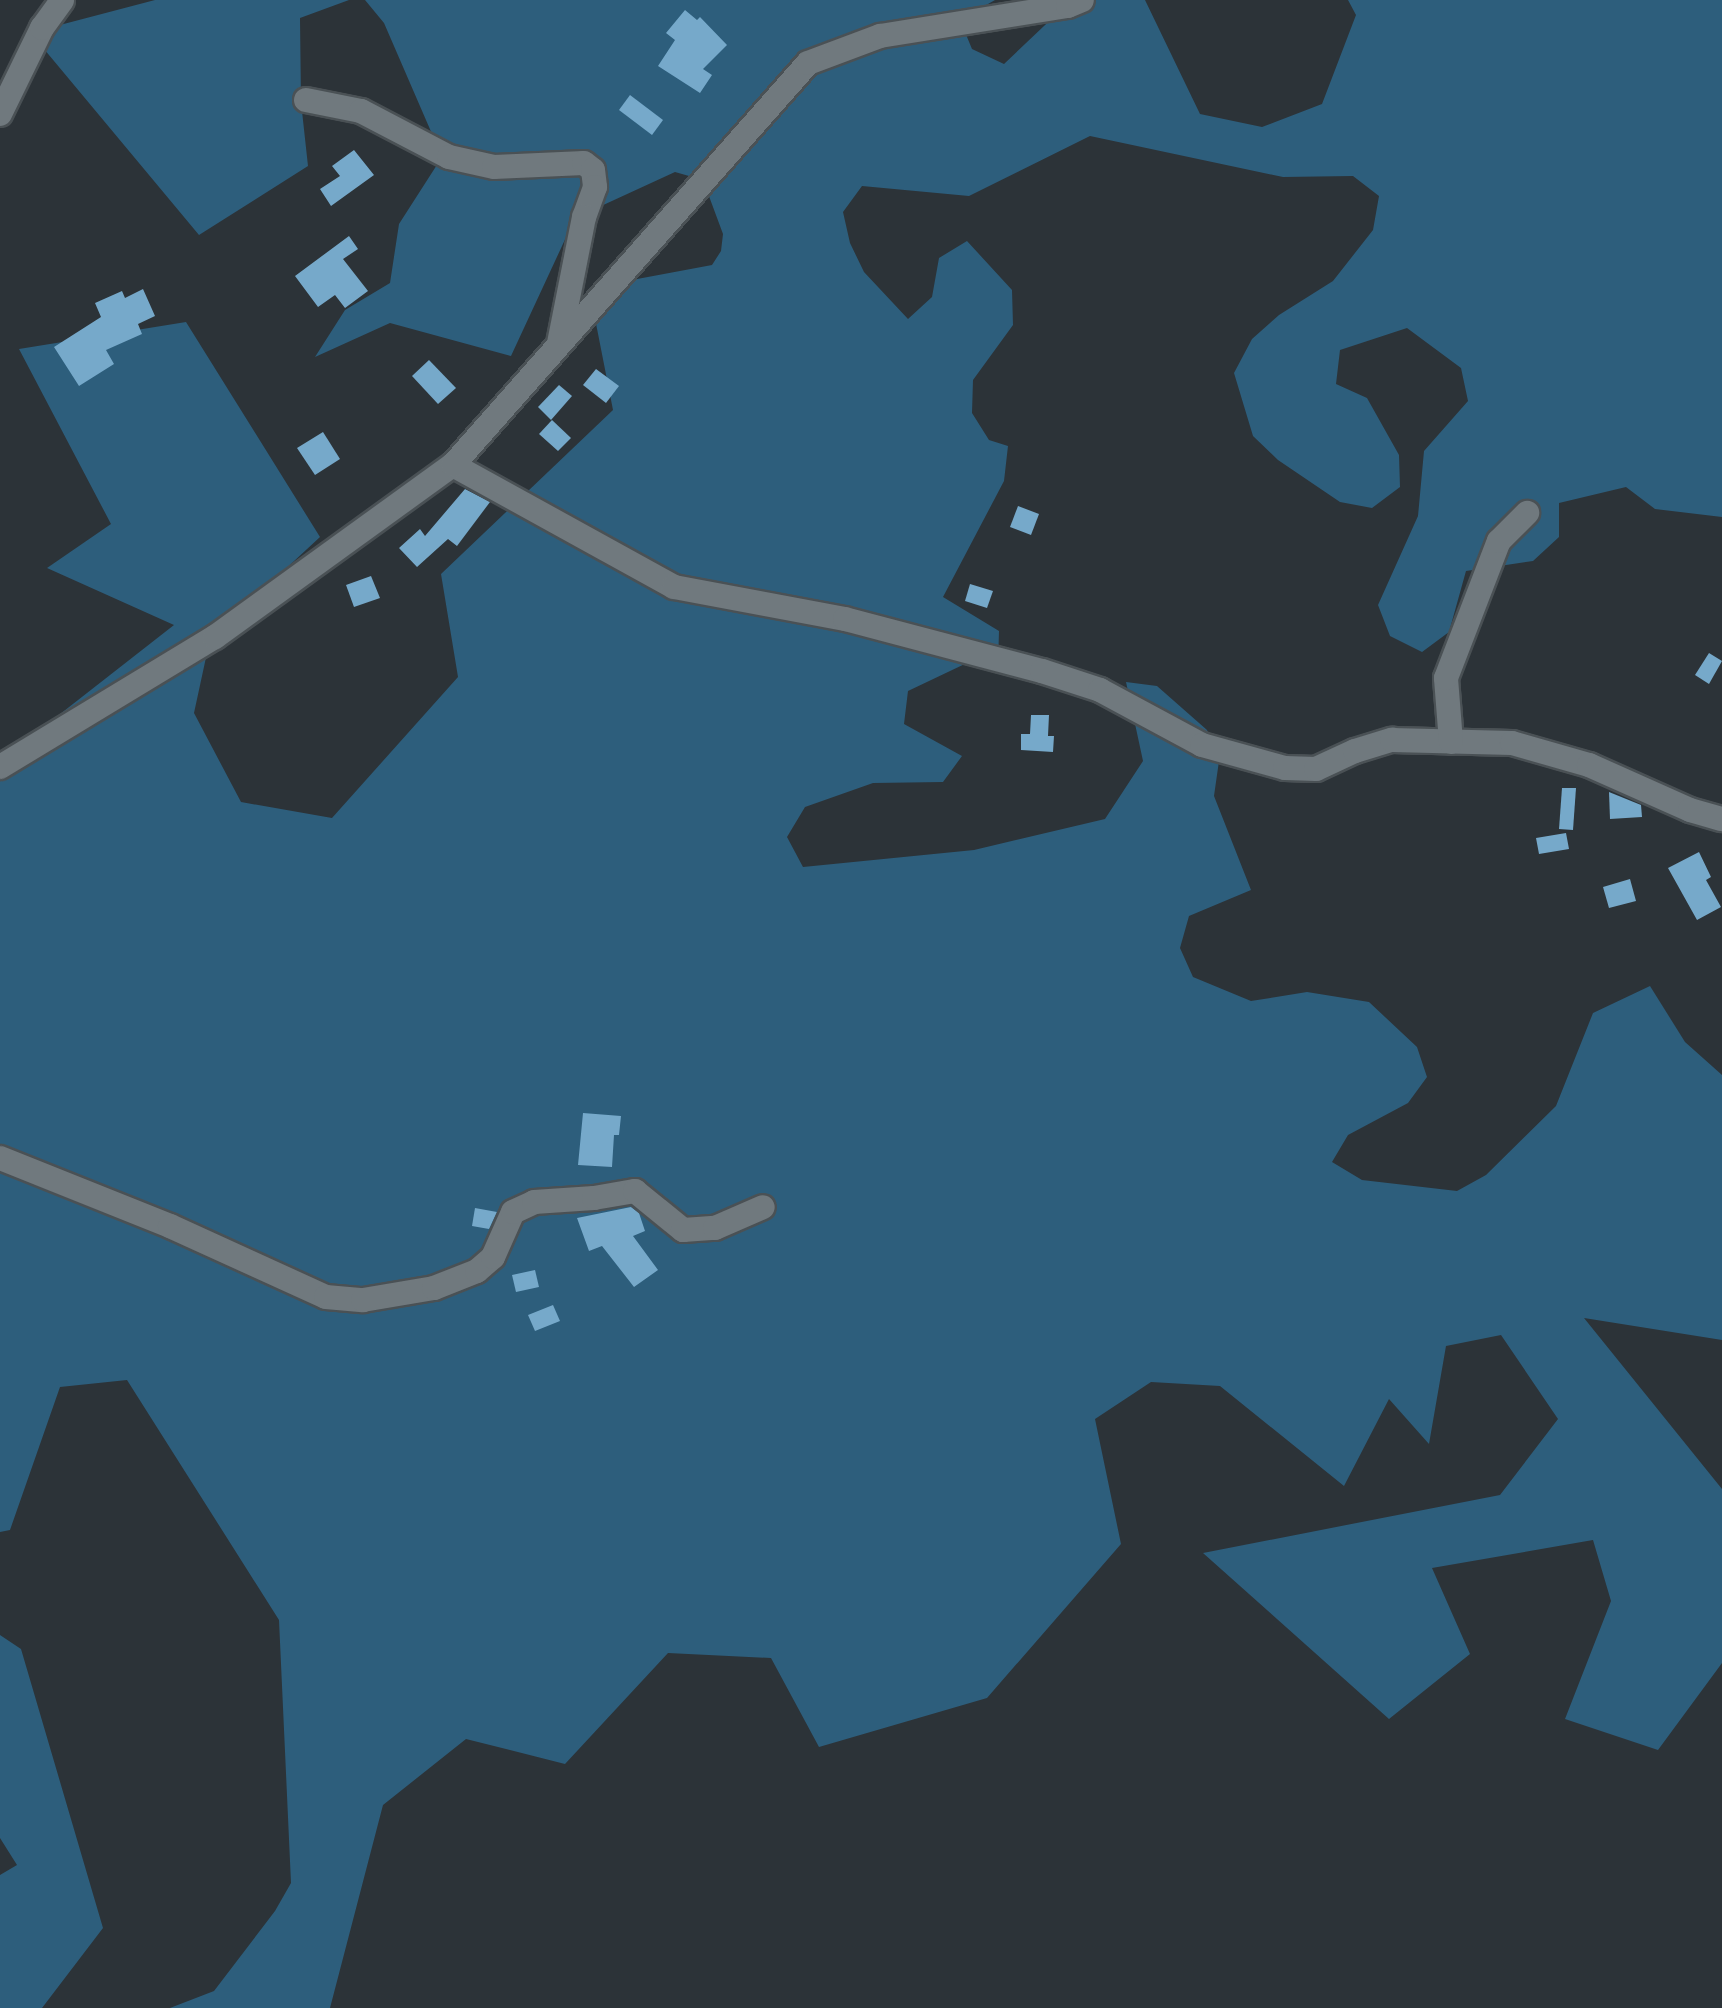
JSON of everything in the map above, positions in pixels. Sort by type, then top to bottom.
[{"type":"street","points":[[0,114],[42,28],[62,0]]},
{"type":"street","points":[[0,767],[215,637],[453,465],[808,63],[880,36],[1068,6],[1082,0]]},
{"type":"street","points":[[306,100],[361,111],[449,157],[494,167],[584,163],[593,170],[595,187],[584,217],[558,345]]},
{"type":"street","points":[[453,465],[674,587],[845,619],[1042,671],[1100,690],[1202,745],[1285,768],[1316,769],[1355,751],[1392,740],[1512,743],[1589,765],[1690,810],[1722,819]]},
{"type":"street","points":[[1451,742],[1446,678],[1499,541],[1527,513]]},
{"type":"street","points":[[0,1158],[170,1226],[326,1297],[363,1300],[434,1288],[477,1271],[493,1257],[513,1212],[534,1202],[594,1198],[635,1191],[683,1230],[715,1228],[763,1207]]},
{"type":"shaded area","points":[[155,0],[349,0],[300,18],[301,102],[308,166],[199,235],[44,49],[37,31]]},
{"type":"shaded area","points":[[365,0],[995,0],[960,20],[972,49],[1004,64],[1063,8],[1084,0],[1145,0],[1200,114],[1262,127],[1322,104],[1356,15],[1348,0],[1722,0],[1722,517],[1655,509],[1626,487],[1559,503],[1559,537],[1533,561],[1466,571],[1449,632],[1422,652],[1390,636],[1378,605],[1418,516],[1424,451],[1468,401],[1461,368],[1407,328],[1340,350],[1336,384],[1367,398],[1399,455],[1400,487],[1372,508],[1340,502],[1278,460],[1253,436],[1234,373],[1252,339],[1279,315],[1333,281],[1373,230],[1379,196],[1353,176],[1283,177],[1090,136],[969,196],[862,186],[843,212],[850,243],[864,272],[908,319],[932,297],[939,258],[967,241],[1012,290],[1013,325],[973,380],[972,413],[989,440],[1008,446],[1004,481],[943,597],[999,631],[998,666],[969,662],[908,691],[904,724],[962,756],[943,782],[873,783],[805,807],[787,837],[803,867],[974,850],[1105,819],[1143,761],[1126,682],[1157,686],[1207,730],[1219,761],[1214,796],[1251,890],[1189,916],[1180,948],[1193,977],[1251,1001],[1307,992],[1369,1002],[1417,1047],[1427,1077],[1408,1103],[1348,1135],[1332,1162],[1362,1180],[1457,1191],[1486,1175],[1556,1106],[1593,1013],[1650,986],[1685,1042],[1722,1075],[1722,1340],[1584,1318],[1722,1489],[1722,1663],[1658,1750],[1565,1719],[1611,1601],[1593,1540],[1432,1568],[1470,1654],[1389,1719],[1203,1553],[1500,1495],[1558,1419],[1501,1335],[1446,1346],[1429,1444],[1389,1399],[1344,1486],[1220,1386],[1151,1382],[1095,1419],[1121,1544],[987,1698],[819,1747],[771,1658],[668,1653],[565,1764],[466,1739],[383,1805],[330,2008],[170,2008],[214,1991],[275,1911],[291,1883],[279,1620],[127,1380],[60,1387],[10,1530],[0,1532],[0,761],[174,625],[47,568],[111,524],[19,349],[186,322],[320,537],[210,639],[194,713],[241,802],[332,818],[458,677],[441,574],[613,410],[589,288],[712,265],[721,251],[723,234],[703,180],[675,172],[575,218],[511,356],[390,323],[315,357],[345,310],[390,283],[399,224],[442,157],[384,23]]},
{"type":"shaded area","points":[[0,1635],[21,1649],[103,1928],[42,2008],[0,2008],[0,1875],[17,1865],[0,1838]]},
{"type":"building","points":[[685,10],[697,20],[700,17],[727,45],[703,69],[712,75],[700,93],[658,66],[675,40],[666,33]]},
{"type":"building","points":[[630,95],[663,120],[652,135],[619,110]]},
{"type":"building","points":[[354,150],[374,175],[331,206],[320,189],[340,176],[332,166]]},
{"type":"building","points":[[349,236],[358,249],[343,259],[368,291],[345,308],[335,295],[318,307],[295,276]]},
{"type":"building","points":[[143,289],[155,316],[138,324],[142,334],[106,350],[114,364],[79,386],[54,347],[101,317],[95,303],[122,291],[125,298]]},
{"type":"building","points":[[429,360],[456,388],[438,404],[412,376]]},
{"type":"building","points":[[596,369],[619,386],[606,403],[583,385]]},
{"type":"building","points":[[559,385],[572,396],[551,420],[538,407]]},
{"type":"building","points":[[552,420],[571,438],[558,451],[539,434]]},
{"type":"building","points":[[323,432],[340,459],[315,475],[297,448]]},
{"type":"building","points":[[465,489],[490,502],[457,546],[448,539],[417,567],[399,548],[420,529],[425,536]]},
{"type":"building","points":[[1018,506],[1039,514],[1031,535],[1010,527]]},
{"type":"building","points":[[371,576],[380,598],[354,607],[346,585]]},
{"type":"building","points":[[970,584],[993,591],[987,608],[965,601]]},
{"type":"building","points":[[1709,653],[1722,661],[1709,684],[1695,675]]},
{"type":"building","points":[[1031,715],[1049,715],[1048,736],[1054,736],[1053,752],[1021,750],[1021,734],[1030,734]]},
{"type":"building","points":[[1562,788],[1576,788],[1573,830],[1559,829]]},
{"type":"building","points":[[1609,792],[1641,805],[1642,817],[1610,819]]},
{"type":"building","points":[[1566,833],[1569,849],[1539,854],[1536,838]]},
{"type":"building","points":[[1699,852],[1711,877],[1706,880],[1721,907],[1697,920],[1668,868]]},
{"type":"building","points":[[1630,879],[1636,901],[1609,908],[1603,887]]},
{"type":"building","points":[[583,1113],[621,1116],[619,1135],[614,1135],[612,1167],[578,1165]]},
{"type":"building","points":[[631,1207],[639,1213],[645,1231],[633,1236],[658,1270],[634,1287],[602,1246],[589,1251],[577,1218]]},
{"type":"building","points":[[475,1208],[497,1212],[489,1229],[472,1226]]},
{"type":"building","points":[[535,1270],[539,1287],[516,1292],[512,1275]]},
{"type":"building","points":[[553,1305],[560,1321],[535,1331],[528,1315]]}]
